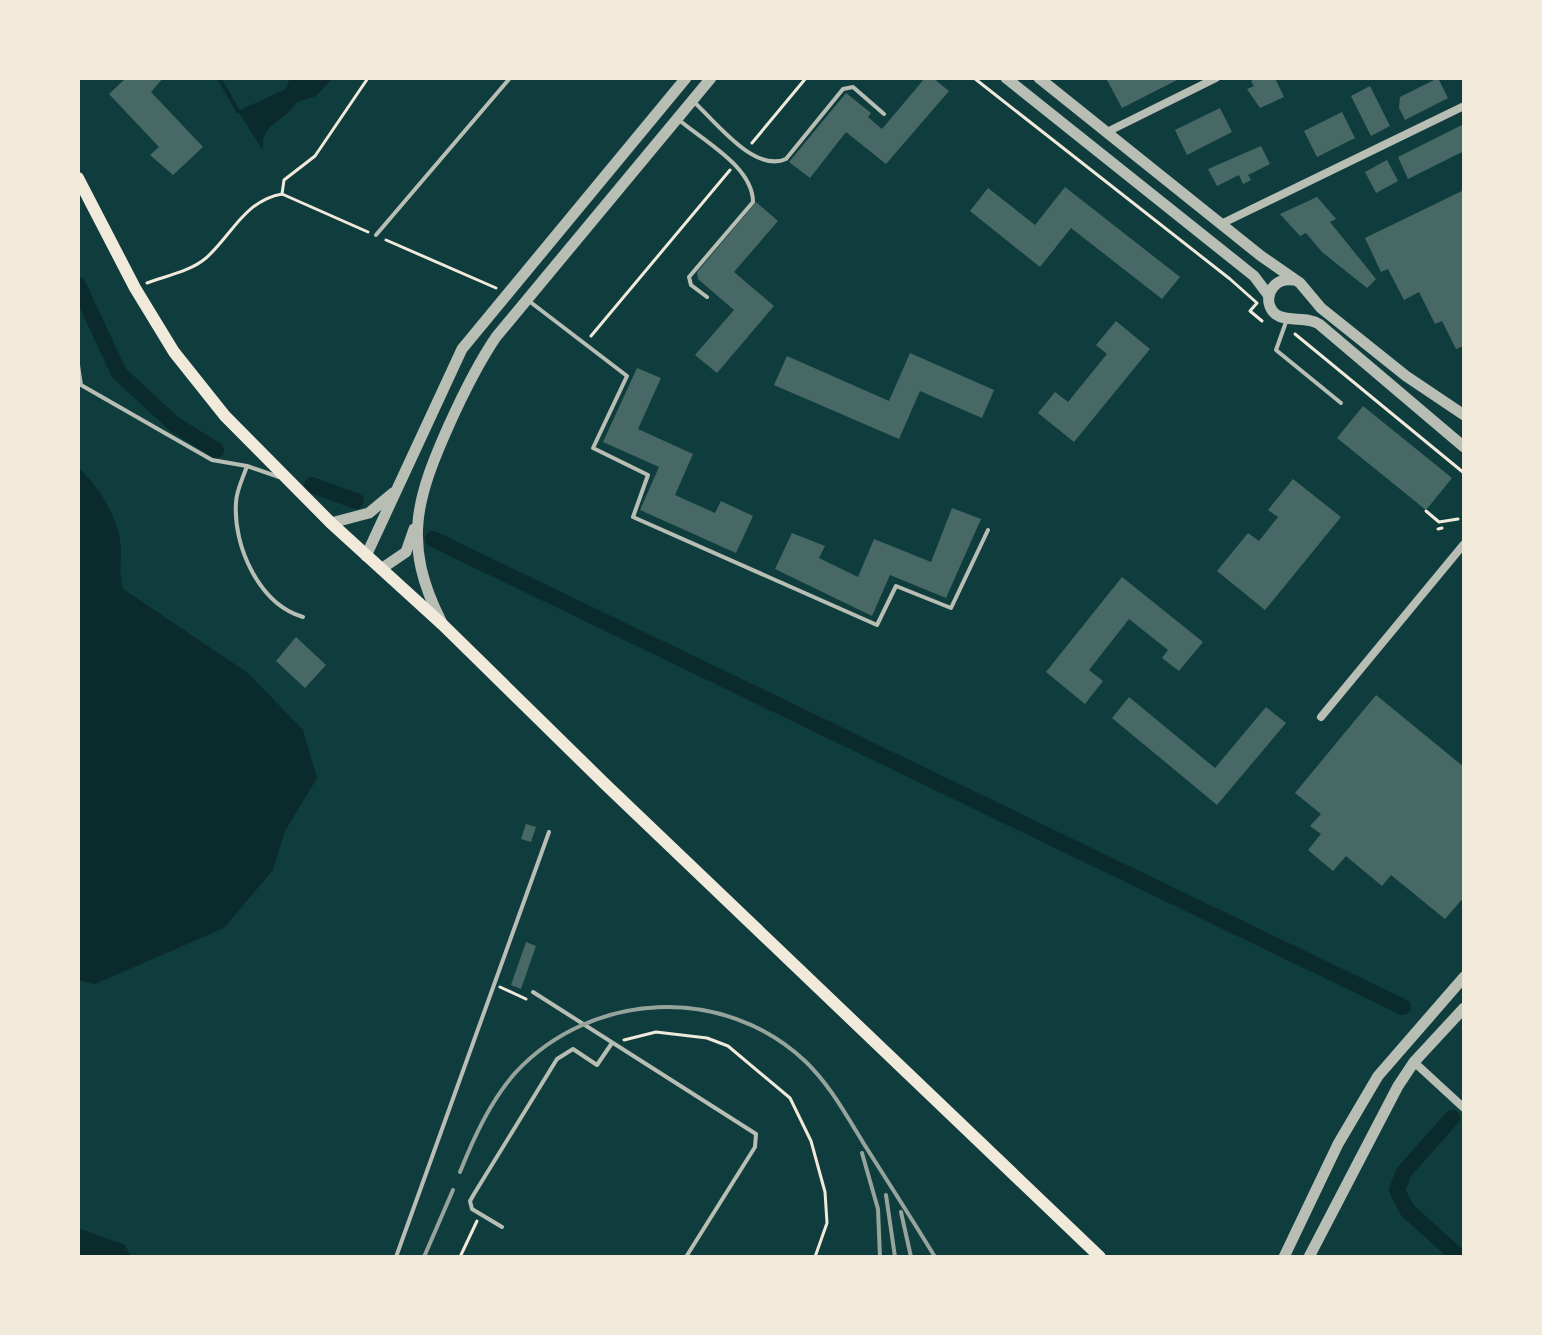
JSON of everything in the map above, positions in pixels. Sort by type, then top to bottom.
[{"type":"main road","points":[[78,178],[135,288],[174,352],[225,416],[331,523],[443,625],[1100,1257]]},
{"type":"street","points":[[366,556],[462,349],[686,78]]},
{"type":"street","points":[[381,569],[406,552],[417,521],[423,484],[469,381],[496,337],[711,78]]},
{"type":"street","points":[[1006,78],[1254,276],[1269,296],[1275,314],[1290,319],[1308,318],[1319,324],[1464,447]]},
{"type":"street","points":[[1039,78],[1294,280],[1406,376],[1464,415]]},
{"type":"street","points":[[1107,132],[1216,78]]},
{"type":"street","points":[[1223,223],[1464,106]]},
{"type":"street","points":[[1269,296],[1281,281],[1294,280]]},
{"type":"street","points":[[1290,319],[1307,306],[1307,293]]},
{"type":"street","points":[[331,523],[369,513],[396,490]]},
{"type":"street","points":[[417,521],[419,566],[426,592],[443,625]]},
{"type":"street","points":[[1321,717],[1464,544]]},
{"type":"street","points":[[1284,1257],[1338,1144],[1370,1089],[1464,977]]},
{"type":"street","points":[[1309,1257],[1346,1180],[1414,1062],[1461,1011]]},
{"type":"street","points":[[1414,1062],[1464,1108]]},
{"type":"lane","points":[[376,235],[510,78]]},
{"type":"lane","points":[[692,101],[755,157],[776,163],[786,159],[843,89],[853,87],[884,114]]},
{"type":"lane","points":[[677,119],[744,175],[753,192],[753,202],[689,277],[691,285],[707,297]]},
{"type":"lane","points":[[528,300],[627,376],[593,448],[648,475],[633,517],[877,625],[896,586],[951,608],[988,530]]},
{"type":"lane","points":[[1290,319],[1276,350],[1341,403]]},
{"type":"lane","points":[[78,365],[81,385],[212,460],[247,466],[288,481]]},
{"type":"lane","points":[[247,466],[236,499],[236,510],[249,565],[269,595],[284,608],[303,617]]},
{"type":"lane","points":[[396,1257],[549,832]]},
{"type":"lane","points":[[533,992],[757,1137],[755,1147],[686,1257]]},
{"type":"lane","points":[[502,1227],[472,1209],[470,1201],[557,1059],[573,1049],[597,1065],[612,1043]]},
{"type":"path","points":[[282,194],[284,180],[315,156],[368,78]]},
{"type":"path","points":[[747,149],[806,78]]},
{"type":"path","points":[[974,78],[1181,239],[1257,303],[1250,311],[1273,329],[1299,334],[1464,473]]},
{"type":"path","points":[[584,345],[737,161]]},
{"type":"path","points":[[135,288],[205,259],[251,206],[282,194],[507,292]]},
{"type":"path","points":[[1426,511],[1439,522],[1458,519]]},
{"type":"path","points":[[494,984],[529,1000],[533,992]]},
{"type":"path","points":[[514,993],[516,987]]},
{"type":"path","points":[[612,1043],[656,1032],[707,1038],[728,1046],[784,1091],[800,1115],[825,1192],[827,1223],[815,1257]]},
{"type":"path","points":[[460,1257],[480,1214]]},
{"type":"water","points":[[290,78],[333,78],[316,96],[297,102],[268,129],[263,151],[238,111],[286,89]]},
{"type":"water","points":[[78,468],[101,494],[113,516],[120,540],[123,589],[248,673],[303,730],[317,778],[285,831],[273,870],[224,928],[95,984],[78,980]]},
{"type":"water","points":[[78,1228],[125,1245],[131,1257],[78,1257]]},
{"type":"building","points":[[126,78],[163,78],[151,92],[203,147],[173,175],[150,155],[159,147],[109,94]]},
{"type":"building","points":[[925,78],[933,78],[949,91],[886,164],[846,132],[810,178],[789,162],[846,93],[871,113],[868,117],[882,129]]},
{"type":"building","points":[[1106,78],[1181,78],[1122,108]]},
{"type":"building","points":[[1275,78],[1284,97],[1260,108],[1247,89],[1254,86],[1251,81]]},
{"type":"building","points":[[1438,78],[1448,98],[1405,120],[1399,108],[1400,97]]},
{"type":"building","points":[[1370,86],[1390,126],[1371,136],[1351,96]]},
{"type":"building","points":[[1220,108],[1232,132],[1187,155],[1175,130]]},
{"type":"building","points":[[1342,112],[1355,138],[1317,157],[1304,131]]},
{"type":"building","points":[[1464,124],[1464,151],[1408,179],[1398,157]]},
{"type":"building","points":[[1261,146],[1270,164],[1248,175],[1251,180],[1243,184],[1239,175],[1217,186],[1208,169]]},
{"type":"building","points":[[1387,160],[1398,181],[1376,193],[1365,172]]},
{"type":"building","points":[[1065,187],[1180,277],[1162,299],[1071,228],[1040,267],[970,211],[988,188],[1035,225]]},
{"type":"building","points":[[1464,190],[1464,346],[1456,349],[1442,321],[1435,324],[1419,292],[1404,300],[1388,269],[1381,272],[1365,238]]},
{"type":"building","points":[[1317,197],[1336,219],[1330,222],[1376,279],[1367,288],[1322,252],[1306,233],[1300,236],[1280,214]]},
{"type":"building","points":[[756,202],[778,221],[734,272],[774,306],[717,373],[695,355],[734,310],[698,279],[697,272]]},
{"type":"building","points":[[1116,321],[1150,349],[1074,442],[1038,413],[1055,392],[1068,402],[1107,354],[1096,345]]},
{"type":"building","points":[[910,353],[994,390],[982,418],[920,391],[899,439],[774,385],[787,356],[889,401]]},
{"type":"building","points":[[637,368],[661,378],[638,429],[693,454],[675,495],[715,513],[721,501],[753,516],[736,553],[640,510],[659,467],[603,442]]},
{"type":"building","points":[[1363,406],[1452,478],[1426,510],[1337,438]]},
{"type":"building","points":[[1293,479],[1341,517],[1265,610],[1217,571],[1248,533],[1259,541],[1278,517],[1268,510]]},
{"type":"building","points":[[952,508],[981,519],[946,598],[890,575],[872,616],[775,569],[792,533],[825,546],[819,558],[858,577],[874,539],[931,562]]},
{"type":"building","points":[[1122,577],[1203,642],[1179,671],[1162,658],[1168,650],[1129,619],[1089,670],[1103,681],[1085,704],[1046,672]]},
{"type":"building","points":[[296,637],[326,665],[305,688],[276,661]]},
{"type":"building","points":[[1376,695],[1464,767],[1464,897],[1445,919],[1391,875],[1382,886],[1346,856],[1333,871],[1308,850],[1321,834],[1310,826],[1321,814],[1295,793]]},
{"type":"building","points":[[1129,697],[1215,768],[1266,707],[1286,723],[1217,805],[1112,718]]},
{"type":"building","points":[[526,824],[536,827],[531,842],[521,839]]},
{"type":"building","points":[[526,942],[536,946],[521,989],[511,985]]},
{"type":"waterway","points":[[219,78],[238,111]]},
{"type":"waterway","points":[[78,285],[119,373],[174,424],[216,450]]},
{"type":"waterway","points":[[312,485],[356,501]]},
{"type":"waterway","points":[[433,539],[1403,1007]]},
{"type":"waterway","points":[[1452,1118],[1404,1172],[1397,1190],[1407,1210],[1459,1257]]},
{"type":"railway","points":[[460,1172],[477,1132],[499,1095],[516,1072],[547,1045],[582,1025],[619,1013],[658,1007],[698,1009],[736,1019],[772,1036],[814,1070],[837,1101],[935,1257]]},
{"type":"railway","points":[[862,1153],[878,1209],[880,1257]]},
{"type":"railway","points":[[424,1257],[453,1190]]},
{"type":"railway","points":[[886,1195],[895,1257]]},
{"type":"railway","points":[[901,1212],[911,1257]]}]
